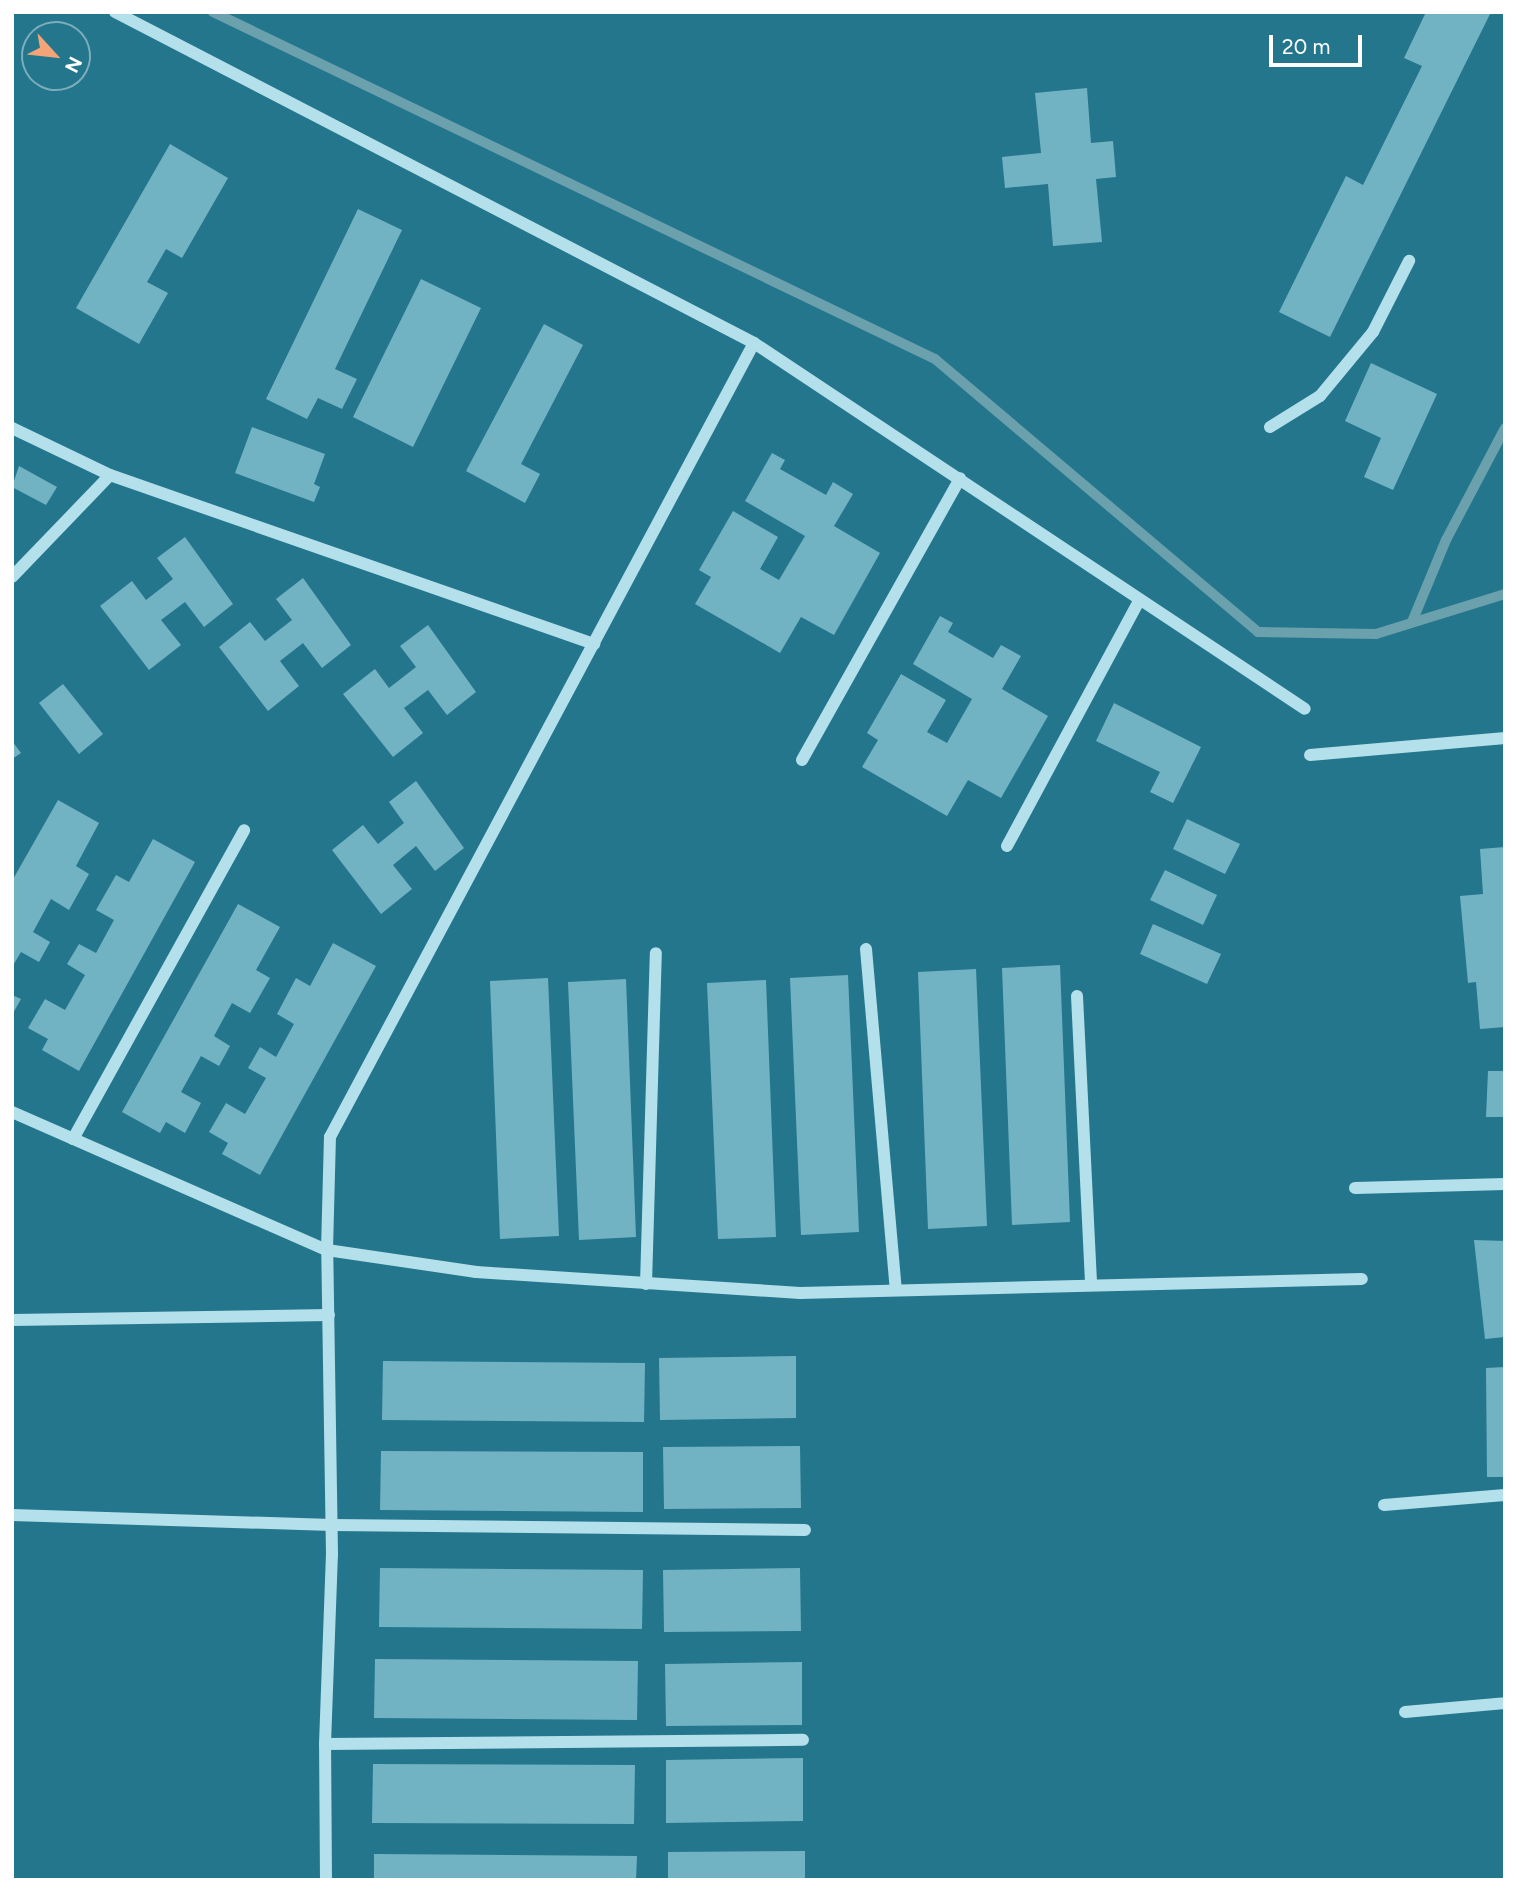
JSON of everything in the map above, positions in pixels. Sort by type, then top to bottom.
[{"type":"street","points":[[115,12],[754,343],[1305,709]]},
{"type":"street","points":[[1270,427],[1320,396],[1373,331],[1409,261]]},
{"type":"street","points":[[326,1880],[325,1744],[332,1525],[327,1250],[330,1137],[754,343]]},
{"type":"street","points":[[12,428],[110,475],[594,644]]},
{"type":"street","points":[[12,577],[110,475]]},
{"type":"street","points":[[802,760],[960,478]]},
{"type":"street","points":[[1007,846],[1139,601]]},
{"type":"street","points":[[1310,755],[1505,738]]},
{"type":"street","points":[[74,1139],[244,830]]},
{"type":"street","points":[[866,950],[896,1290]]},
{"type":"street","points":[[646,1284],[656,953]]},
{"type":"street","points":[[1077,996],[1091,1285]]},
{"type":"street","points":[[12,1112],[327,1250],[477,1272],[800,1293],[1362,1279]]},
{"type":"street","points":[[1355,1188],[1505,1184]]},
{"type":"street","points":[[12,1320],[329,1315]]},
{"type":"street","points":[[1384,1505],[1505,1495]]},
{"type":"street","points":[[12,1514],[332,1525],[805,1530]]},
{"type":"street","points":[[1405,1712],[1505,1703]]},
{"type":"street","points":[[325,1744],[803,1740]]},
{"type":"building","points":[[1426,12],[1491,12],[1330,337],[1279,312],[1346,176],[1363,185],[1422,66],[1404,58]]},
{"type":"building","points":[[1087,88],[1091,143],[1113,141],[1116,177],[1096,179],[1102,242],[1053,246],[1048,184],[1005,188],[1002,157],[1041,153],[1035,93]]},
{"type":"building","points":[[170,144],[228,178],[182,258],[166,249],[147,282],[168,293],[139,344],[76,308]]},
{"type":"building","points":[[358,209],[402,230],[335,369],[357,379],[342,409],[318,398],[307,419],[266,399]]},
{"type":"building","points":[[421,279],[481,308],[413,447],[353,417]]},
{"type":"building","points":[[544,324],[583,345],[521,464],[540,474],[525,503],[466,471]]},
{"type":"building","points":[[1371,363],[1437,394],[1393,490],[1364,477],[1381,438],[1345,421]]},
{"type":"building","points":[[252,427],[325,454],[314,484],[320,487],[314,502],[235,473]]},
{"type":"building","points":[[772,453],[785,460],[780,469],[826,495],[833,482],[853,494],[834,526],[880,553],[834,635],[801,617],[780,653],[695,604],[711,577],[699,570],[733,511],[778,537],[760,569],[779,580],[805,536],[745,501]]},
{"type":"building","points":[[19,466],[57,487],[46,505],[12,487]]},
{"type":"building","points":[[185,537],[233,604],[204,627],[185,602],[161,620],[181,645],[149,670],[100,606],[132,581],[146,600],[173,579],[157,558]]},
{"type":"building","points":[[303,578],[351,645],[322,668],[303,643],[280,661],[299,686],[268,711],[219,647],[250,622],[265,641],[292,620],[276,599]]},
{"type":"building","points":[[940,616],[953,623],[948,632],[993,658],[1001,645],[1021,656],[1002,689],[1048,716],[1001,798],[968,780],[947,816],[862,767],[878,740],[867,733],[901,674],[946,700],[927,732],[947,743],[972,699],[913,664]]},
{"type":"building","points":[[428,625],[476,692],[447,715],[428,690],[404,708],[423,733],[393,757],[343,694],[375,669],[389,688],[416,667],[400,646]]},
{"type":"building","points":[[63,684],[103,734],[79,754],[39,703]]},
{"type":"building","points":[[1114,703],[1201,747],[1173,803],[1150,792],[1160,772],[1096,741]]},
{"type":"building","points":[[12,741],[21,753],[12,759]]},
{"type":"building","points":[[416,781],[464,848],[435,871],[416,846],[393,865],[412,889],[381,914],[332,850],[363,825],[378,844],[404,823],[389,802]]},
{"type":"building","points":[[58,800],[99,823],[76,866],[89,874],[69,910],[51,899],[33,932],[50,942],[39,962],[21,952],[12,967],[12,881]]},
{"type":"building","points":[[1187,819],[1240,844],[1225,874],[1173,849]]},
{"type":"building","points":[[153,839],[195,862],[79,1071],[42,1050],[48,1039],[28,1028],[45,999],[65,1010],[85,975],[67,964],[79,944],[96,953],[114,920],[96,910],[116,875],[129,882]]},
{"type":"building","points":[[1505,847],[1505,1027],[1480,1029],[1476,982],[1468,983],[1460,896],[1483,894],[1480,849]]},
{"type":"building","points":[[1165,870],[1217,895],[1203,925],[1150,900]]},
{"type":"building","points":[[238,904],[280,927],[256,970],[270,978],[250,1013],[232,1003],[214,1036],[230,1046],[219,1066],[201,1056],[181,1092],[201,1103],[185,1133],[166,1122],[160,1133],[122,1112]]},
{"type":"building","points":[[1153,924],[1221,954],[1207,984],[1140,954]]},
{"type":"building","points":[[333,943],[376,966],[260,1175],[222,1154],[228,1143],[209,1132],[226,1103],[245,1114],[266,1078],[248,1068],[260,1047],[276,1057],[294,1024],[277,1014],[296,978],[310,986]]},
{"type":"building","points":[[1060,965],[1070,1222],[1012,1225],[1002,968]]},
{"type":"building","points":[[976,969],[987,1226],[928,1229],[918,972]]},
{"type":"building","points":[[848,975],[859,1232],[801,1235],[790,978]]},
{"type":"building","points":[[548,978],[559,1236],[500,1239],[490,981]]},
{"type":"building","points":[[626,979],[636,1237],[579,1240],[568,982]]},
{"type":"building","points":[[766,980],[776,1237],[718,1239],[707,983]]},
{"type":"building","points":[[12,995],[21,999],[12,1015]]},
{"type":"building","points":[[1488,1071],[1505,1071],[1505,1117],[1486,1117]]},
{"type":"building","points":[[1474,1240],[1505,1241],[1505,1337],[1485,1339]]},
{"type":"building","points":[[796,1356],[796,1418],[660,1420],[659,1358]]},
{"type":"building","points":[[383,1361],[645,1363],[644,1422],[382,1420]]},
{"type":"building","points":[[1505,1367],[1505,1477],[1487,1477],[1486,1368]]},
{"type":"building","points":[[800,1446],[801,1508],[664,1509],[663,1447]]},
{"type":"building","points":[[381,1451],[643,1452],[643,1512],[380,1510]]},
{"type":"building","points":[[380,1568],[643,1570],[642,1629],[379,1627]]},
{"type":"building","points":[[800,1568],[801,1631],[664,1632],[663,1570]]},
{"type":"building","points":[[375,1659],[638,1661],[637,1720],[374,1718]]},
{"type":"building","points":[[802,1662],[802,1725],[666,1726],[665,1664]]},
{"type":"building","points":[[803,1758],[803,1821],[666,1823],[666,1760]]},
{"type":"building","points":[[373,1764],[635,1765],[634,1824],[372,1823]]},
{"type":"building","points":[[805,1851],[805,1880],[668,1880],[668,1852]]},
{"type":"building","points":[[374,1854],[637,1856],[636,1880],[374,1880]]},
{"type":"waterway","points":[[213,12],[935,359],[1258,632],[1376,634],[1505,594]]},
{"type":"waterway","points":[[1412,622],[1446,540],[1505,428]]}]
